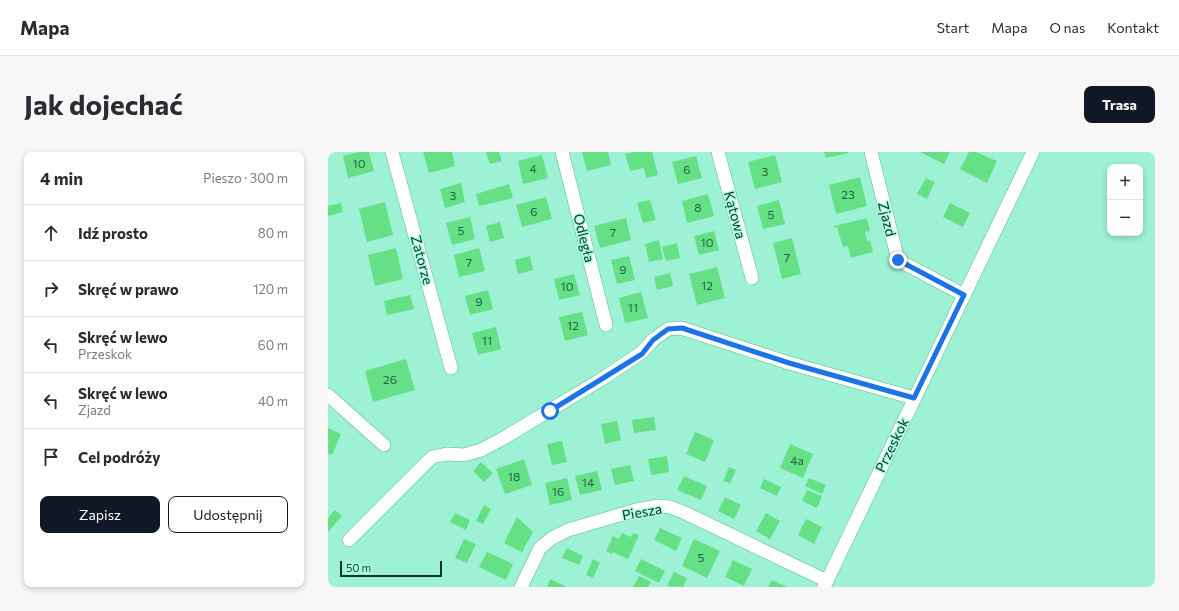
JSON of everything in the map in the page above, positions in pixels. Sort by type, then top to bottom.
[{"type":"street","name":"Zatorze","points":[[392,152],[451,368]]},
{"type":"street","name":"Odległa","points":[[562,152],[606,325]]},
{"type":"street","name":"Kątowa","points":[[718,152],[752,278]]},
{"type":"street","name":"Zjazd","points":[[871,152],[898,260],[964,295]]},
{"type":"street","name":"Przeskok","points":[[825,584],[964,295],[1028,153]]},
{"type":"street","points":[[349,540],[432,457],[447,454],[464,455],[481,450],[502,439],[642,354],[653,340],[668,329],[682,328],[789,363],[914,398]]},
{"type":"street","points":[[328,395],[384,445]]},
{"type":"street","name":"Piesza","points":[[521,587],[540,548],[552,538],[568,530],[636,510],[658,506],[670,507],[683,512],[825,584]]},
{"type":"building","points":[[359,152],[369,152],[374,171],[348,178],[343,156]]},
{"type":"building","points":[[423,152],[452,152],[455,166],[429,173]]},
{"type":"building","points":[[486,152],[499,152],[502,161],[490,164]]},
{"type":"building","points":[[582,152],[608,152],[611,165],[587,171]]},
{"type":"building","points":[[633,152],[652,152],[658,175],[646,178],[644,168],[630,171],[625,154]]},
{"type":"building","points":[[824,152],[848,152],[848,153],[826,158]]},
{"type":"building","points":[[920,152],[950,152],[944,164]]},
{"type":"building","points":[[969,152],[976,152],[997,161],[987,183],[960,169]]},
{"type":"building","points":[[542,155],[548,178],[523,184],[518,161]]},
{"type":"building","points":[[775,155],[782,182],[755,189],[748,162]]},
{"type":"building","points":[[696,156],[702,178],[678,184],[672,162]]},
{"type":"building","points":[[860,177],[867,206],[836,214],[829,185]]},
{"type":"building","points":[[926,178],[935,182],[927,199],[917,194]]},
{"type":"building","points":[[461,183],[465,202],[445,208],[440,189]]},
{"type":"building","points":[[509,184],[513,198],[479,206],[476,194]]},
{"type":"building","points":[[708,194],[714,216],[687,223],[682,201]]},
{"type":"building","points":[[546,197],[552,219],[522,227],[516,205]]},
{"type":"building","points":[[650,200],[656,220],[643,223],[637,203]]},
{"type":"building","points":[[779,200],[785,224],[763,229],[757,206]]},
{"type":"building","points":[[385,202],[393,235],[367,242],[359,209]]},
{"type":"building","points":[[341,203],[343,212],[328,216],[328,206]]},
{"type":"building","points":[[950,203],[970,213],[963,227],[943,217]]},
{"type":"building","points":[[470,217],[475,239],[452,245],[446,223]]},
{"type":"building","points":[[626,218],[631,240],[600,248],[594,226]]},
{"type":"building","points":[[867,218],[870,231],[865,232],[867,241],[870,240],[873,252],[851,258],[848,246],[843,247],[837,227],[834,228],[834,226]]},
{"type":"building","points":[[500,222],[504,238],[490,242],[486,226]]},
{"type":"building","points":[[714,231],[719,250],[699,255],[694,236]]},
{"type":"building","points":[[792,238],[801,274],[782,279],[773,243]]},
{"type":"building","points":[[659,240],[663,259],[649,262],[645,244]]},
{"type":"building","points":[[677,243],[680,258],[666,261],[662,247]]},
{"type":"building","points":[[396,248],[403,279],[375,286],[368,255]]},
{"type":"building","points":[[479,248],[485,271],[459,277],[454,255]]},
{"type":"building","points":[[530,256],[533,270],[518,274],[515,260]]},
{"type":"building","points":[[629,256],[635,280],[617,284],[611,260]]},
{"type":"building","points":[[717,267],[725,298],[697,305],[689,274]]},
{"type":"building","points":[[670,273],[673,286],[657,290],[654,277]]},
{"type":"building","points":[[574,274],[580,295],[559,300],[554,279]]},
{"type":"building","points":[[488,290],[493,309],[470,315],[465,296]]},
{"type":"building","points":[[641,292],[648,318],[625,323],[619,298]]},
{"type":"building","points":[[410,295],[414,309],[387,315],[384,301]]},
{"type":"building","points":[[582,312],[588,335],[565,341],[559,317]]},
{"type":"building","points":[[496,327],[501,349],[478,355],[472,333]]},
{"type":"building","points":[[406,359],[415,390],[373,402],[365,371]]},
{"type":"building","points":[[654,417],[656,430],[634,433],[632,420]]},
{"type":"building","points":[[617,421],[621,440],[605,444],[601,424]]},
{"type":"building","points":[[328,428],[341,434],[332,455],[328,453]]},
{"type":"building","points":[[695,432],[714,440],[705,462],[686,454]]},
{"type":"building","points":[[562,441],[567,462],[552,465],[547,444]]},
{"type":"building","points":[[790,444],[813,454],[803,478],[780,468]]},
{"type":"building","points":[[667,456],[669,472],[651,475],[648,459]]},
{"type":"building","points":[[524,459],[532,485],[505,494],[496,469]]},
{"type":"building","points":[[481,462],[493,473],[484,482],[473,471]]},
{"type":"building","points":[[630,465],[634,481],[615,485],[611,469]]},
{"type":"building","points":[[729,467],[736,470],[730,483],[723,481]]},
{"type":"building","points":[[597,471],[602,490],[580,495],[575,476]]},
{"type":"building","points":[[684,476],[707,486],[701,500],[677,490]]},
{"type":"building","points":[[567,478],[572,500],[550,505],[545,483]]},
{"type":"building","points":[[809,478],[826,485],[822,494],[805,486]]},
{"type":"building","points":[[764,479],[781,487],[777,496],[760,488]]},
{"type":"building","points":[[807,490],[822,496],[817,508],[802,501]]},
{"type":"building","points":[[725,497],[741,505],[734,519],[718,511]]},
{"type":"building","points":[[484,505],[491,509],[483,524],[476,521]]},
{"type":"building","points":[[335,510],[342,516],[328,532],[328,518]]},
{"type":"building","points":[[455,513],[470,520],[466,530],[450,522]]},
{"type":"building","points":[[766,513],[780,521],[770,539],[756,531]]},
{"type":"building","points":[[517,517],[533,532],[522,552],[504,543]]},
{"type":"building","points":[[806,519],[822,527],[814,544],[798,535]]},
{"type":"building","points":[[660,528],[682,538],[676,551],[654,540]]},
{"type":"building","points":[[622,533],[631,537],[633,533],[639,535],[628,559],[613,552],[612,554],[606,551],[613,536],[619,539]]},
{"type":"building","points":[[464,539],[476,544],[467,563],[455,558]]},
{"type":"building","points":[[694,539],[720,551],[707,578],[682,566]]},
{"type":"building","points":[[567,548],[583,556],[579,565],[562,558]]},
{"type":"building","points":[[487,552],[513,564],[506,580],[479,567]]},
{"type":"building","points":[[593,559],[600,563],[593,578],[586,575]]},
{"type":"building","points":[[641,559],[665,571],[659,583],[635,571]]},
{"type":"building","points":[[733,560],[752,569],[744,586],[725,577]]},
{"type":"building","points":[[674,572],[687,578],[683,587],[667,586]]},
{"type":"building","points":[[639,576],[651,582],[648,587],[633,587]]},
{"type":"building","points":[[550,579],[567,587],[547,587]]},
{"type":"building","points":[[772,580],[787,587],[768,587]]},
{"type":"route","points":[[550,411],[642,354],[653,340],[668,329],[682,328],[789,363],[914,398],[964,295],[898,260]]}]
